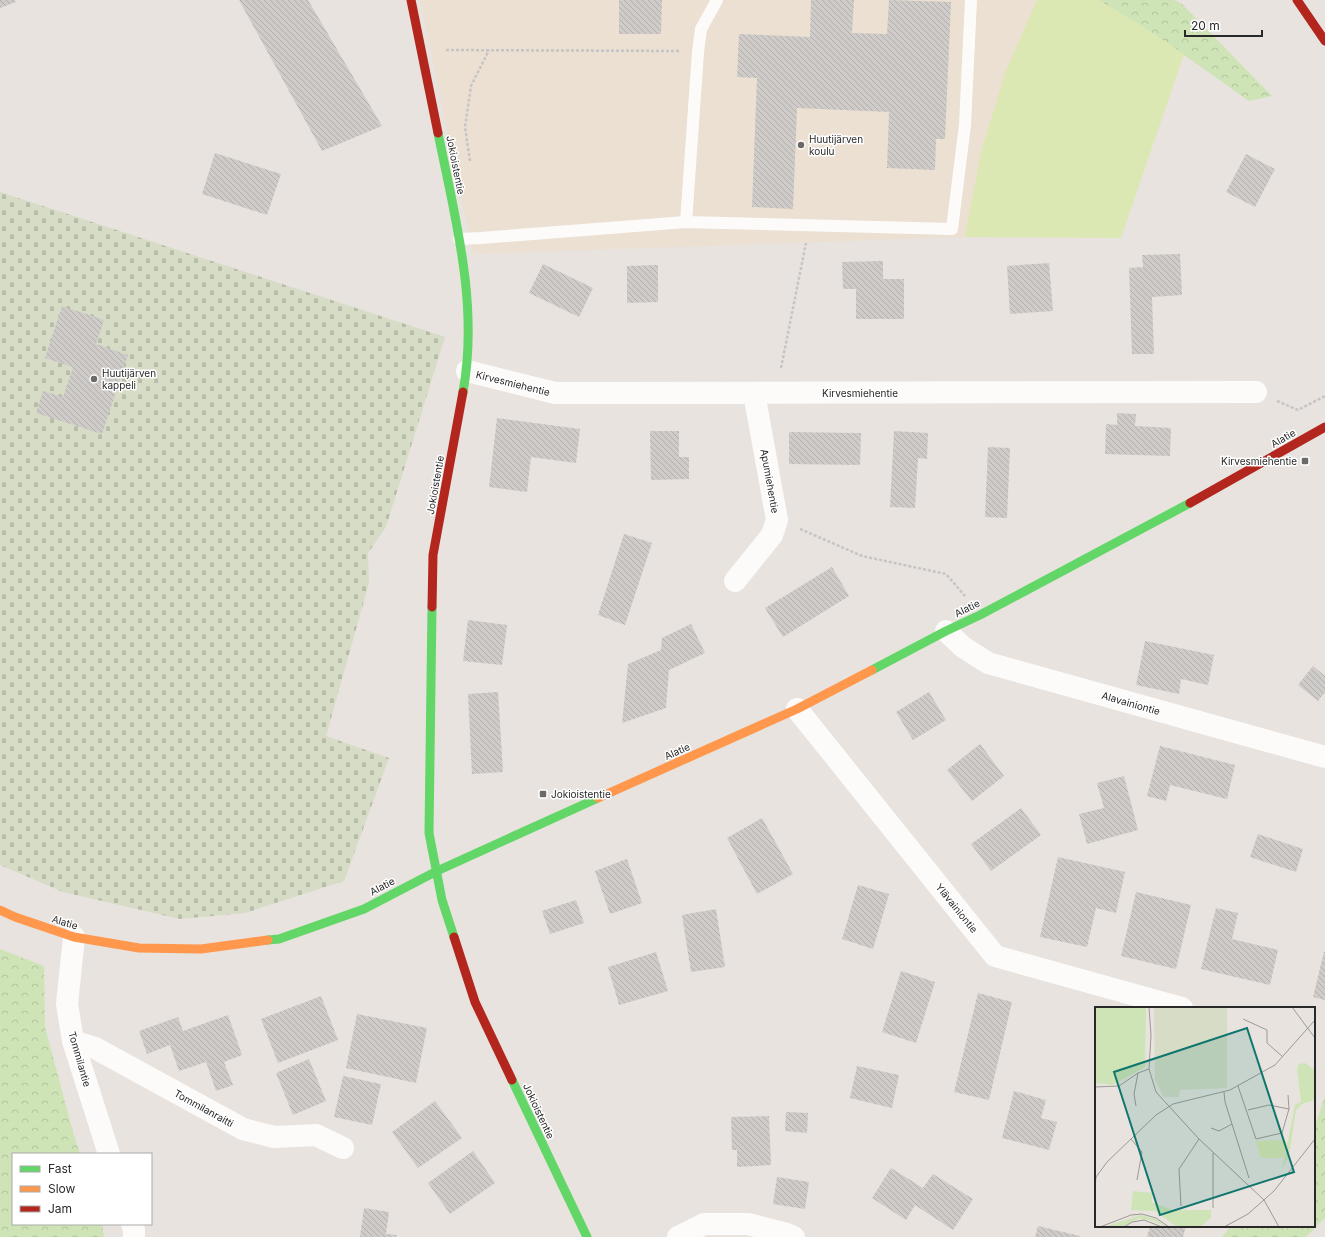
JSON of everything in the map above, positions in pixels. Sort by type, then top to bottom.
[{"type":"street","name":"Jokioistentie","points":[[411,0],[459,239],[468,317],[467,371],[433,555],[429,833],[442,900],[475,1002],[587,1237]]},
{"type":"street","points":[[1297,0],[1325,41]]},
{"type":"street","name":"Kirvesmiehentie","points":[[467,371],[555,393],[1256,392]]},
{"type":"street","name":"Apumiehentie","points":[[735,581],[772,535],[777,520],[754,393]]},
{"type":"street","name":"Alatie","points":[[0,910],[15,917],[74,937],[139,948],[201,949],[279,939],[364,908],[437,871],[797,709],[946,631],[980,615],[1202,496],[1325,427]]},
{"type":"street","name":"Alavainiontie","points":[[946,631],[963,647],[988,663],[1325,757]]},
{"type":"street","name":"Ylävainiontie","points":[[797,709],[995,956],[1178,1007]]},
{"type":"street","name":"Tommilantie","points":[[74,937],[67,1004],[73,1040],[109,1153]]},
{"type":"street","name":"Tommilanraitti","points":[[73,1040],[95,1048],[243,1129],[274,1137],[316,1135],[343,1148]]},
{"type":"street","points":[[678,1237],[704,1224],[748,1224],[794,1237]]},
{"type":"street","points":[[132,1225],[134,1237]]},
{"type":"lane","points":[[686,222],[698,52],[701,29],[717,0]]},
{"type":"lane","points":[[459,239],[686,222],[952,229],[965,125],[971,0]]},
{"type":"path","points":[[422,50],[698,52]]},
{"type":"path","points":[[471,164],[465,127],[471,86],[489,50]]},
{"type":"path","points":[[776,393],[809,225]]},
{"type":"path","points":[[1256,392],[1298,410],[1325,396]]},
{"type":"path","points":[[777,520],[862,556],[946,574],[980,615]]},
{"type":"shaded area","name":"Huutijärven koulu","points":[[420,0],[1098,0],[1184,54],[1121,238],[965,237],[473,254]]},
{"type":"green space","points":[[1037,0],[1098,0],[1136,22],[1184,54],[1121,238],[965,237],[981,152],[1005,73]]},
{"type":"green space","points":[[1098,0],[1174,0],[1181,3],[1272,96],[1249,101],[1156,36]]},
{"type":"green space","points":[[0,192],[445,337],[386,527],[368,553],[369,583],[326,736],[389,758],[344,881],[245,913],[180,919],[63,892],[0,865]]},
{"type":"green space","points":[[0,949],[44,966],[45,1027],[80,1153],[12,1153],[12,1225],[102,1225],[104,1237],[0,1237]]},
{"type":"green space","points":[[1325,1096],[1325,1218],[1306,1237],[1222,1237],[1230,1227],[1315,1227],[1315,1126]]},
{"type":"building","points":[[0,0],[15,0],[16,2],[0,8]]},
{"type":"building","points":[[239,0],[308,0],[382,126],[322,151]]},
{"type":"building","points":[[619,0],[662,0],[661,34],[619,34]]},
{"type":"building","points":[[811,0],[854,0],[852,33],[887,34],[889,0],[951,2],[945,139],[936,139],[935,170],[887,168],[889,112],[797,108],[793,209],[752,207],[757,78],[737,77],[739,34],[810,37]]},
{"type":"building","points":[[215,153],[281,174],[267,215],[202,194]]},
{"type":"building","points":[[1246,154],[1275,169],[1255,207],[1226,192]]},
{"type":"building","points":[[1180,254],[1182,295],[1152,297],[1154,354],[1132,354],[1129,268],[1143,267],[1142,255]]},
{"type":"building","points":[[883,261],[883,279],[904,279],[904,319],[856,319],[856,289],[843,289],[842,262]]},
{"type":"building","points":[[1049,263],[1053,311],[1010,314],[1007,266]]},
{"type":"building","points":[[543,264],[593,288],[579,317],[529,293]]},
{"type":"building","points":[[658,265],[658,302],[627,303],[627,266]]},
{"type":"building","name":"Huutijärven kappeli","points":[[62,306],[104,320],[96,344],[128,355],[102,434],[36,413],[43,391],[63,397],[73,367],[45,358]]},
{"type":"building","points":[[1117,413],[1136,414],[1135,426],[1171,428],[1170,456],[1105,454],[1106,424],[1117,425]]},
{"type":"building","points":[[497,418],[580,429],[576,463],[531,457],[527,492],[489,487]]},
{"type":"building","points":[[650,431],[679,431],[679,457],[689,457],[689,479],[651,480]]},
{"type":"building","points":[[894,431],[928,433],[927,459],[918,458],[915,508],[890,507]]},
{"type":"building","points":[[789,432],[861,433],[860,465],[789,464]]},
{"type":"building","points":[[988,447],[1010,448],[1007,518],[985,517]]},
{"type":"building","points":[[624,534],[652,543],[625,625],[598,615]]},
{"type":"building","points":[[832,567],[849,596],[783,637],[765,608]]},
{"type":"building","points":[[468,620],[507,625],[502,665],[463,661]]},
{"type":"building","points":[[691,624],[705,653],[669,670],[666,708],[622,723],[628,664],[661,650],[662,638]]},
{"type":"building","points":[[1145,641],[1214,655],[1208,685],[1181,679],[1179,694],[1136,685]]},
{"type":"building","points":[[1313,666],[1325,676],[1325,692],[1318,701],[1298,685]]},
{"type":"building","points":[[498,692],[503,772],[472,774],[468,694]]},
{"type":"building","points":[[929,692],[946,720],[913,740],[896,712]]},
{"type":"building","points":[[980,744],[1004,776],[972,801],[947,770]]},
{"type":"building","points":[[1160,746],[1235,765],[1227,799],[1170,785],[1166,801],[1147,796]]},
{"type":"building","points":[[1124,776],[1138,830],[1087,844],[1079,814],[1104,808],[1097,783]]},
{"type":"building","points":[[1021,808],[1041,835],[991,871],[971,844]]},
{"type":"building","points":[[762,818],[793,874],[757,894],[727,838]]},
{"type":"building","points":[[1258,834],[1303,849],[1296,872],[1250,857]]},
{"type":"building","points":[[1058,857],[1125,872],[1116,913],[1096,908],[1087,947],[1040,937]]},
{"type":"building","points":[[627,859],[642,903],[610,914],[595,871]]},
{"type":"building","points":[[858,885],[889,894],[873,949],[842,939]]},
{"type":"building","points":[[1136,892],[1191,905],[1176,969],[1121,956]]},
{"type":"building","points":[[576,900],[584,923],[550,934],[542,911]]},
{"type":"building","points":[[1216,908],[1238,913],[1232,939],[1278,950],[1270,985],[1201,969]]},
{"type":"building","points":[[716,909],[725,967],[691,972],[682,915]]},
{"type":"building","points":[[656,952],[668,991],[619,1005],[608,967]]},
{"type":"building","points":[[1325,952],[1325,1000],[1313,997]]},
{"type":"building","points":[[901,971],[935,982],[916,1043],[882,1032]]},
{"type":"building","points":[[978,993],[1012,1002],[989,1100],[954,1092]]},
{"type":"building","points":[[321,996],[338,1040],[278,1063],[261,1019]]},
{"type":"building","points":[[357,1014],[427,1028],[416,1083],[346,1068]]},
{"type":"building","points":[[228,1015],[242,1055],[224,1062],[233,1085],[216,1091],[206,1062],[179,1071],[170,1045],[147,1054],[139,1031],[178,1017],[183,1031]]},
{"type":"building","points":[[309,1059],[326,1101],[293,1115],[276,1073]]},
{"type":"building","points":[[857,1066],[899,1075],[892,1108],[850,1098]]},
{"type":"building","points":[[343,1076],[381,1084],[372,1125],[334,1117]]},
{"type":"building","points":[[1014,1091],[1046,1100],[1041,1118],[1057,1122],[1049,1150],[1002,1138]]},
{"type":"building","points":[[435,1101],[462,1138],[418,1168],[392,1132]]},
{"type":"building","points":[[786,1112],[808,1113],[807,1133],[785,1131]]},
{"type":"building","points":[[769,1116],[771,1165],[737,1167],[737,1150],[732,1150],[731,1117]]},
{"type":"building","points":[[473,1151],[495,1183],[450,1214],[428,1183]]},
{"type":"building","points":[[891,1168],[923,1188],[933,1174],[973,1199],[953,1230],[915,1205],[906,1220],[872,1198]]},
{"type":"building","points":[[777,1177],[809,1182],[805,1209],[773,1204]]},
{"type":"building","points":[[364,1208],[389,1212],[386,1234],[397,1235],[396,1237],[360,1237]]},
{"type":"building","points":[[1038,1226],[1080,1236],[1080,1237],[1035,1237]]},
{"type":"building","points":[[1150,1227],[1186,1227],[1183,1237],[1147,1237]]},
{"type":"traffic: fast","points":[[438,133],[458,229],[467,294],[467,359],[463,392]]},
{"type":"traffic: fast","points":[[872,670],[980,615],[1190,503]]},
{"type":"traffic: fast","points":[[432,607],[429,833],[442,900],[454,937]]},
{"type":"traffic: fast","points":[[268,940],[279,939],[364,909],[437,871],[598,798]]},
{"type":"traffic: fast","points":[[512,1080],[587,1237]]},
{"type":"traffic: slow","points":[[598,798],[797,709],[872,670]]},
{"type":"traffic: slow","points":[[0,910],[15,917],[74,937],[139,948],[201,949],[268,940]]},
{"type":"traffic: jam","points":[[411,0],[438,133]]},
{"type":"traffic: jam","points":[[1297,0],[1325,41]]},
{"type":"traffic: jam","points":[[432,607],[433,555],[463,392]]},
{"type":"traffic: jam","points":[[1190,503],[1325,427]]},
{"type":"traffic: jam","points":[[454,937],[475,1002],[512,1080]]},
{"type":"place","name":"Huutijärven koulu","points":[[801,145]]},
{"type":"place","name":"Huutijärven kappeli","points":[[94,379]]},
{"type":"place","name":"Kirvesmiehentie","points":[[1305,461]]},
{"type":"place","name":"Jokioistentie","points":[[543,794]]}]
